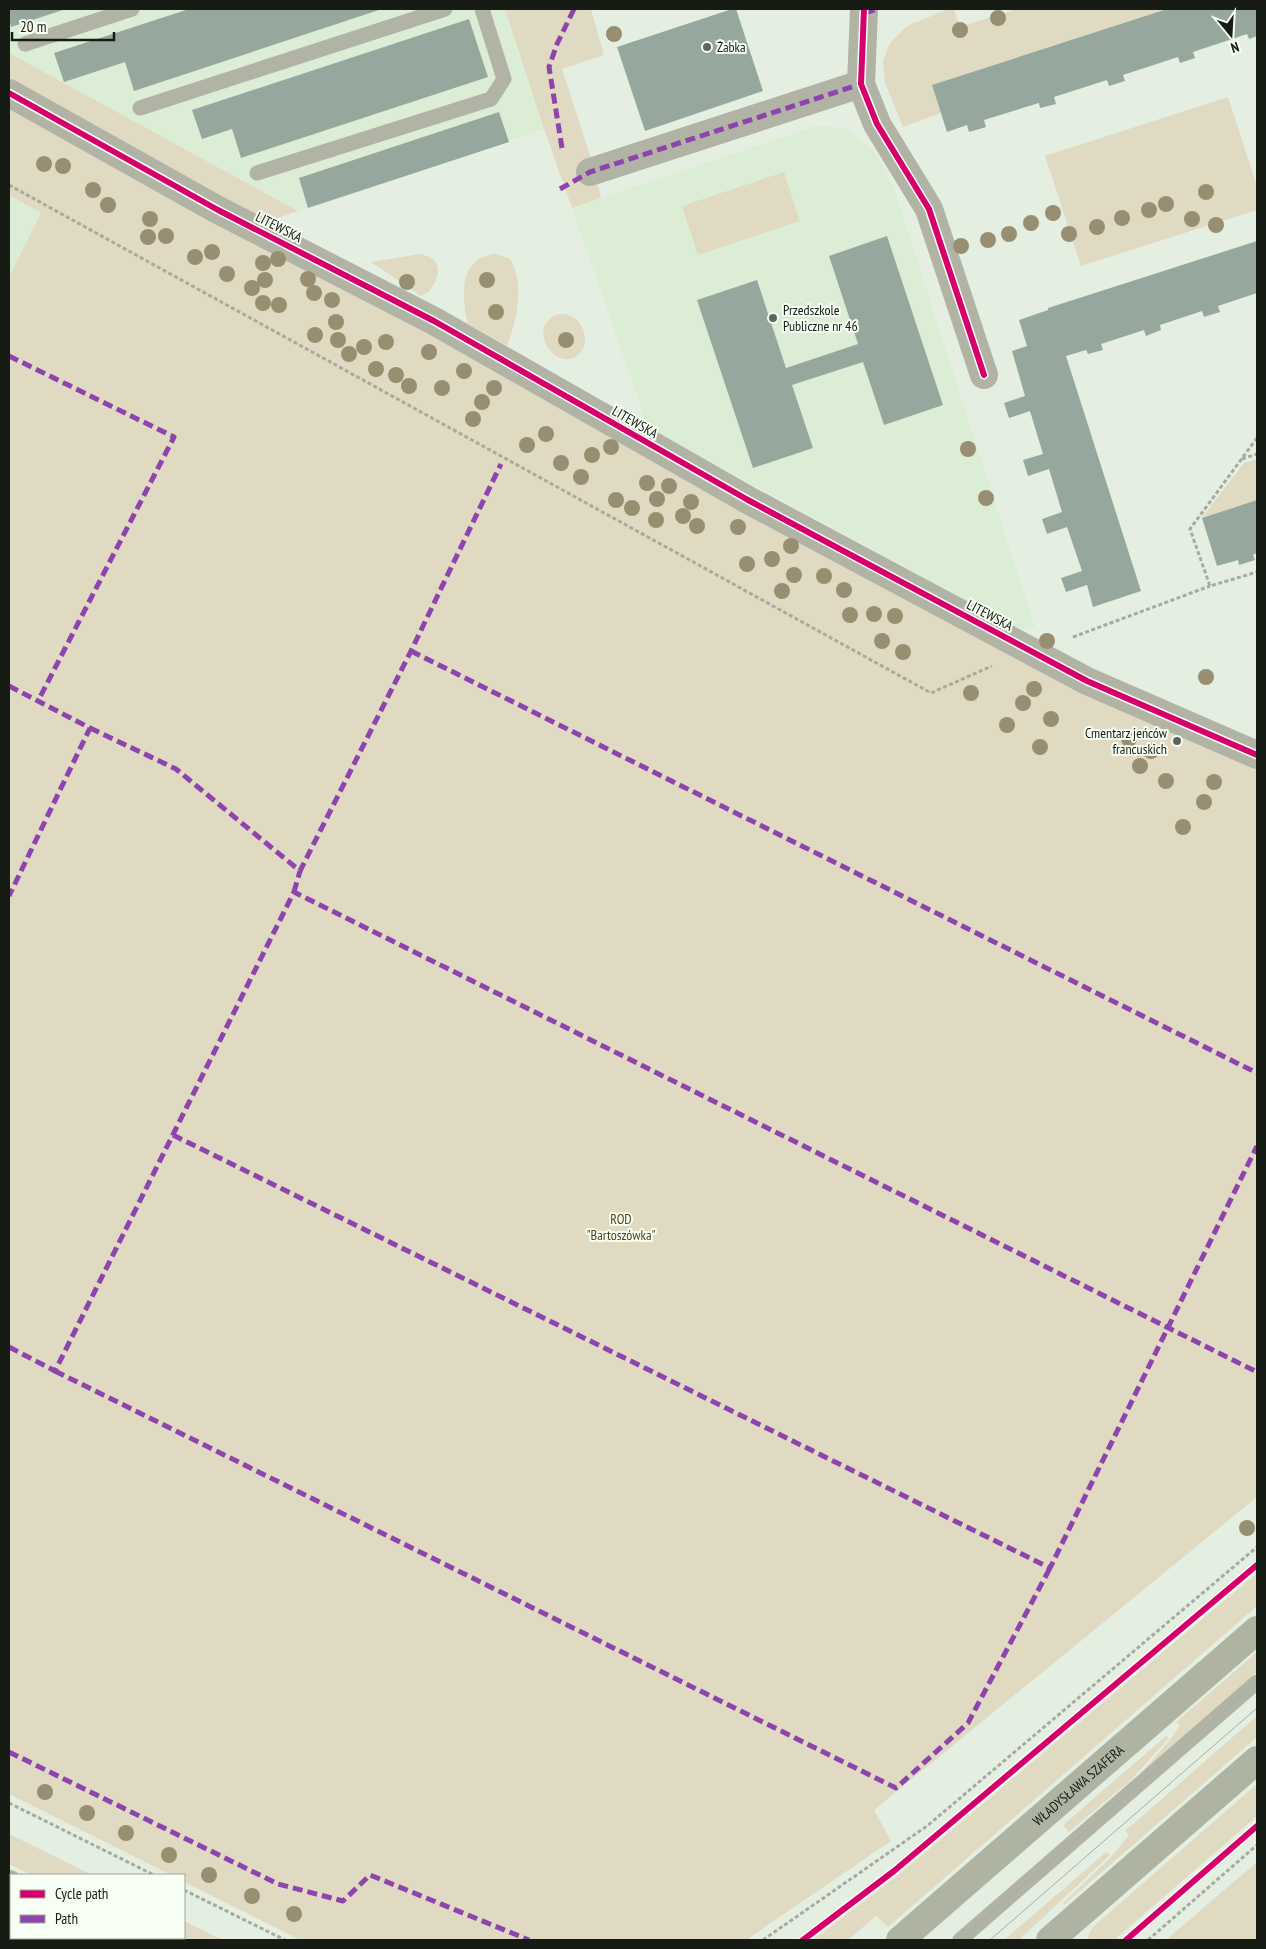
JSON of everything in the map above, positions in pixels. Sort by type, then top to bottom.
[{"type":"main road","name":"WŁADYSŁAWA SZAFERA","points":[[900,1940],[1257,1630]]},
{"type":"main road","points":[[1050,1940],[1257,1760]]},
{"type":"street","points":[[869,10],[861,84],[878,124],[929,209],[984,375]]},
{"type":"street","points":[[590,172],[861,84]]},
{"type":"street","name":"LITEWSKA","points":[[9,93],[218,210],[442,325],[748,500],[1028,650],[1087,681],[1257,756]]},
{"type":"lane","points":[[25,44],[132,9]]},
{"type":"lane","points":[[140,108],[445,9]]},
{"type":"lane","points":[[257,173],[491,99],[504,79],[482,9]]},
{"type":"lane","points":[[960,1940],[1257,1682]]},
{"type":"path","points":[[9,185],[931,693],[1028,650],[1072,637],[1210,586],[1257,572]]},
{"type":"path","points":[[1210,586],[1190,528],[1257,438]]},
{"type":"path","points":[[1242,459],[1257,454]]},
{"type":"path","points":[[763,1940],[926,1826],[1257,1547]]},
{"type":"path","points":[[9,1803],[152,1874]]},
{"type":"path","points":[[1148,1940],[1257,1845]]},
{"type":"path","points":[[185,1890],[285,1940]]},
{"type":"shaded area","points":[[9,9],[506,9],[544,129],[298,211],[9,53]]},
{"type":"shaded area","name":"Przedszkole Publiczne nr 46","points":[[815,126],[846,128],[876,153],[893,185],[1035,627],[1020,629],[648,428],[572,208]]},
{"type":"shaded area","points":[[9,195],[41,213],[9,277]]},
{"type":"green space","points":[[505,9],[591,9],[604,55],[562,69],[592,161],[601,198],[572,208]]},
{"type":"green space","points":[[948,9],[954,9],[960,27],[1017,9],[1167,9],[932,85],[941,113],[903,127],[885,83],[883,61],[890,43],[907,26]]},
{"type":"green space","points":[[9,53],[298,211],[267,222],[9,81]]},
{"type":"green space","points":[[1228,97],[1257,186],[1257,210],[1081,266],[1045,156]]},
{"type":"green space","name":"ROD \"Bartoszówka\"","points":[[9,104],[1257,765],[1257,1497],[874,1810],[891,1841],[746,1940],[300,1940],[185,1882],[185,1874],[169,1874],[9,1794],[9,277],[41,213],[9,195]]},
{"type":"green space","points":[[784,172],[800,221],[698,255],[682,206]]},
{"type":"green space","points":[[420,254],[428,256],[438,268],[438,274],[430,291],[421,296],[371,262]]},
{"type":"green space","points":[[495,254],[510,259],[515,269],[517,280],[518,302],[514,325],[507,346],[467,323],[465,312],[464,290],[469,270],[474,263],[483,257]]},
{"type":"green space","points":[[559,314],[568,315],[575,319],[579,322],[584,332],[584,348],[572,358],[563,359],[555,355],[548,347],[544,338],[544,329],[548,320]]},
{"type":"green space","points":[[1257,459],[1257,500],[1202,518],[1244,463]]},
{"type":"green space","points":[[1257,1573],[1257,1606],[888,1927],[876,1916],[848,1940],[813,1940],[897,1876]]},
{"type":"green space","points":[[1257,1652],[1257,1672],[1140,1774],[1170,1740],[1180,1725],[1176,1722]]},
{"type":"green space","points":[[1257,1716],[1257,1737],[1064,1905],[1063,1903],[1111,1857],[1129,1835],[1125,1831]]},
{"type":"green space","points":[[1166,1736],[1169,1738],[1132,1779],[1069,1832],[1063,1825]]},
{"type":"green space","points":[[1257,1784],[1257,1816],[1114,1940],[1087,1940],[1094,1926]]},
{"type":"green space","points":[[9,1834],[90,1874],[29,1874],[9,1864]]},
{"type":"green space","points":[[1106,1852],[1110,1855],[1019,1940],[1004,1940]]},
{"type":"green space","points":[[1257,1862],[1257,1940],[1166,1940]]},
{"type":"green space","points":[[185,1921],[223,1940],[161,1939],[185,1939]]},
{"type":"building","points":[[9,9],[66,9],[11,27]]},
{"type":"building","points":[[189,9],[382,9],[134,91],[125,62],[64,82],[54,53]]},
{"type":"building","points":[[736,9],[763,91],[645,131],[617,47]]},
{"type":"building","points":[[1167,9],[1257,9],[1257,36],[1249,39],[1247,34],[1193,52],[1195,58],[1180,63],[1178,57],[1123,75],[1125,81],[1109,86],[1107,80],[1054,97],[1056,104],[1040,108],[1039,103],[984,120],[986,127],[969,132],[967,125],[947,132],[932,85]]},
{"type":"building","points":[[469,19],[488,77],[241,158],[232,129],[202,139],[192,110]]},
{"type":"building","points":[[499,112],[509,142],[308,208],[299,178]]},
{"type":"building","points":[[887,236],[943,405],[884,425],[863,362],[792,385],[813,448],[753,468],[697,300],[757,280],[786,368],[858,344],[829,256]]},
{"type":"building","points":[[1257,241],[1257,293],[1218,306],[1220,312],[1204,317],[1202,311],[1160,325],[1161,330],[1146,336],[1144,330],[1101,344],[1103,350],[1088,354],[1086,350],[1066,356],[1141,591],[1093,607],[1087,585],[1066,592],[1061,578],[1082,571],[1067,527],[1047,534],[1042,519],[1062,512],[1049,469],[1028,476],[1023,460],[1043,454],[1030,411],[1009,418],[1004,403],[1025,396],[1012,351],[1027,346],[1019,320],[1048,310],[1048,308]]},
{"type":"building","points":[[1257,500],[1257,553],[1253,555],[1255,560],[1239,565],[1238,560],[1217,566],[1202,518]]},
{"type":"tram line","points":[[960,1940],[1257,1682]]},
{"type":"tram line","points":[[990,1940],[1257,1708]]},
{"type":"marked path","points":[[562,148],[549,67],[557,44],[574,9]]},
{"type":"marked path","points":[[865,13],[877,9]]},
{"type":"marked path","points":[[560,189],[590,172],[861,84]]},
{"type":"marked path","points":[[9,356],[174,437],[38,701]]},
{"type":"marked path","points":[[90,728],[176,769],[300,871],[411,651],[501,464]]},
{"type":"marked path","points":[[411,651],[1257,1073]]},
{"type":"marked path","points":[[9,686],[90,728],[9,896]]},
{"type":"marked path","points":[[294,892],[300,871]]},
{"type":"marked path","points":[[9,1347],[55,1371],[294,892],[1257,1372]]},
{"type":"marked path","points":[[173,1135],[1050,1568],[1257,1146]]},
{"type":"marked path","points":[[55,1371],[896,1788],[968,1723],[1050,1568]]},
{"type":"marked path","points":[[9,1752],[278,1884],[343,1901],[370,1875],[529,1940]]},
{"type":"cycle path","points":[[864,9],[861,84],[877,124],[929,209],[984,375]]},
{"type":"cycle path","points":[[9,93],[218,210],[434,321],[748,500],[1087,681],[1257,755]]},
{"type":"cycle path","points":[[803,1940],[894,1871],[1257,1565]]},
{"type":"cycle path","points":[[1126,1940],[1257,1826]]},
{"type":"place","name":"Żabka","points":[[707,47]]},
{"type":"place","name":"Przedszkole Publiczne nr 46","points":[[773,318]]},
{"type":"place","name":"Cmentarz jeńców francuskich","points":[[1177,741]]}]
